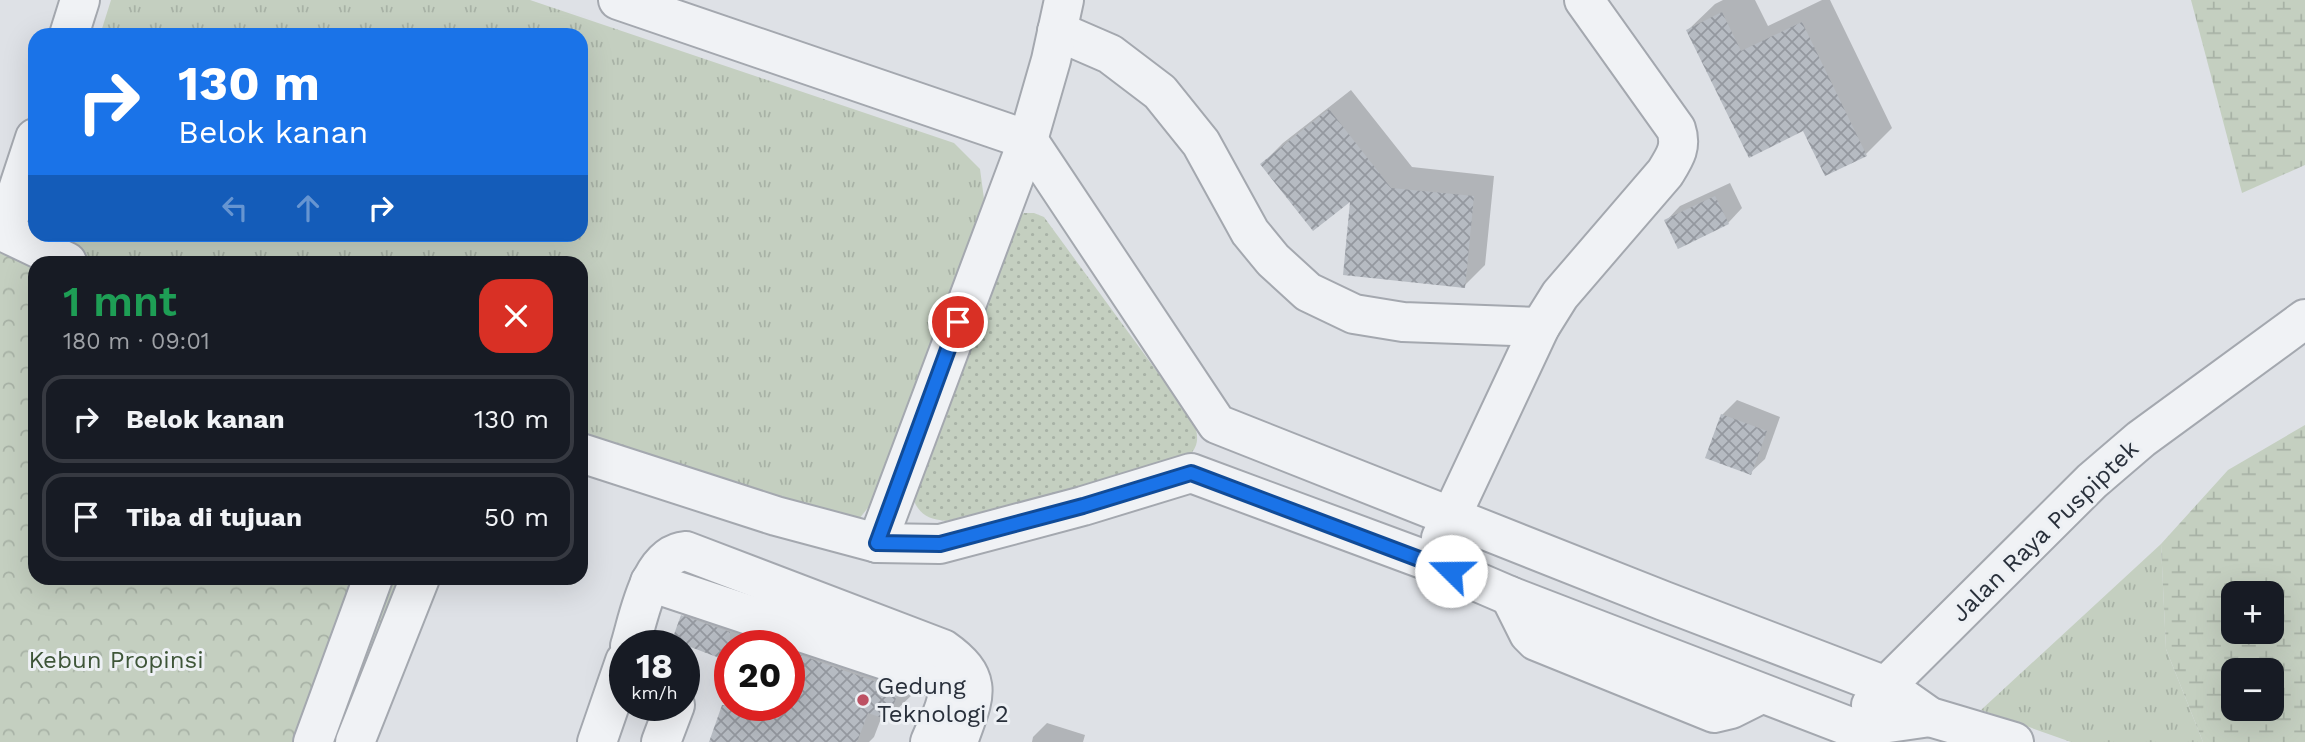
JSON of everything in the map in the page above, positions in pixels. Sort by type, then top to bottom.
[{"type":"street","points":[[71,28],[80,0]]},
{"type":"street","points":[[618,0],[1028,140],[1217,424],[1886,686],[1930,717],[2014,742]]},
{"type":"street","points":[[1432,562],[1450,516],[1541,327],[1560,295],[1665,173],[1680,145],[1676,129],[1584,0]]},
{"type":"street","points":[[877,543],[1028,140],[1061,16],[1160,92],[1201,143],[1250,232],[1273,260],[1308,292],[1354,314],[1403,322],[1541,327]]},
{"type":"street","points":[[28,158],[2,230],[55,256]]},
{"type":"street","name":"Jalan Raya Puspiptek","points":[[1847,735],[1886,686],[2092,481],[2141,439],[2305,318]]},
{"type":"street","points":[[1191,473],[1217,424]]},
{"type":"street","points":[[588,455],[776,516],[877,543],[940,544],[1083,506],[1191,473],[1432,562],[1510,596],[1529,635],[1536,641],[1714,713],[1731,709],[1761,694],[1847,735],[1930,717]]},
{"type":"street","points":[[635,630],[650,582],[662,562],[674,553],[686,551],[938,662],[958,660],[968,671],[973,686],[973,697],[958,742]]},
{"type":"street","points":[[313,742],[370,585]]},
{"type":"street","points":[[355,742],[417,585]]},
{"type":"street","points":[[930,742],[948,696],[938,662]]},
{"type":"street","points":[[597,742],[609,707]]},
{"type":"street","points":[[661,742],[669,721]]},
{"type":"green space","points":[[111,0],[530,0],[954,143],[980,169],[984,199],[875,499],[859,519],[833,524],[588,437],[588,256],[77,256],[57,242],[588,242],[588,28],[102,28]]},
{"type":"green space","points":[[2191,0],[2305,0],[2305,165],[2242,193]]},
{"type":"green space","name":"Kebun Propinsi","points":[[0,204],[28,225],[28,242],[52,242],[71,256],[28,256],[28,585],[410,585],[352,742],[0,742]]},
{"type":"green space","points":[[1024,213],[1044,217],[1191,418],[1197,442],[1191,454],[1169,466],[946,521],[934,519],[925,515],[913,499],[1013,221]]},
{"type":"green space","points":[[2305,425],[2305,742],[2203,742],[2166,649],[2161,544],[2228,470]]},
{"type":"green space","points":[[2161,544],[2166,649],[2203,742],[2071,742],[1981,710]]},
{"type":"building","points":[[1722,12],[1741,51],[1802,22],[1867,156],[1825,176],[1803,131],[1749,158],[1686,30]]},
{"type":"building","points":[[1329,109],[1391,188],[1474,196],[1465,288],[1343,275],[1350,202],[1313,231],[1260,164]]},
{"type":"building","points":[[1715,196],[1729,224],[1678,249],[1664,220]]},
{"type":"building","points":[[1721,414],[1767,431],[1751,475],[1705,458]]},
{"type":"building","points":[[681,615],[724,630],[714,630],[714,656],[700,651],[700,630],[676,630]]},
{"type":"building","name":"Gedung Teknologi 2","points":[[805,657],[899,690],[888,720],[868,713],[857,742],[709,742],[716,721],[805,721]]},
{"type":"place","name":"Gedung Teknologi 2","points":[[863,700]]},
{"type":"route","points":[[958,322],[877,543],[940,544],[1083,506],[1191,473],[1451,571]]}]
